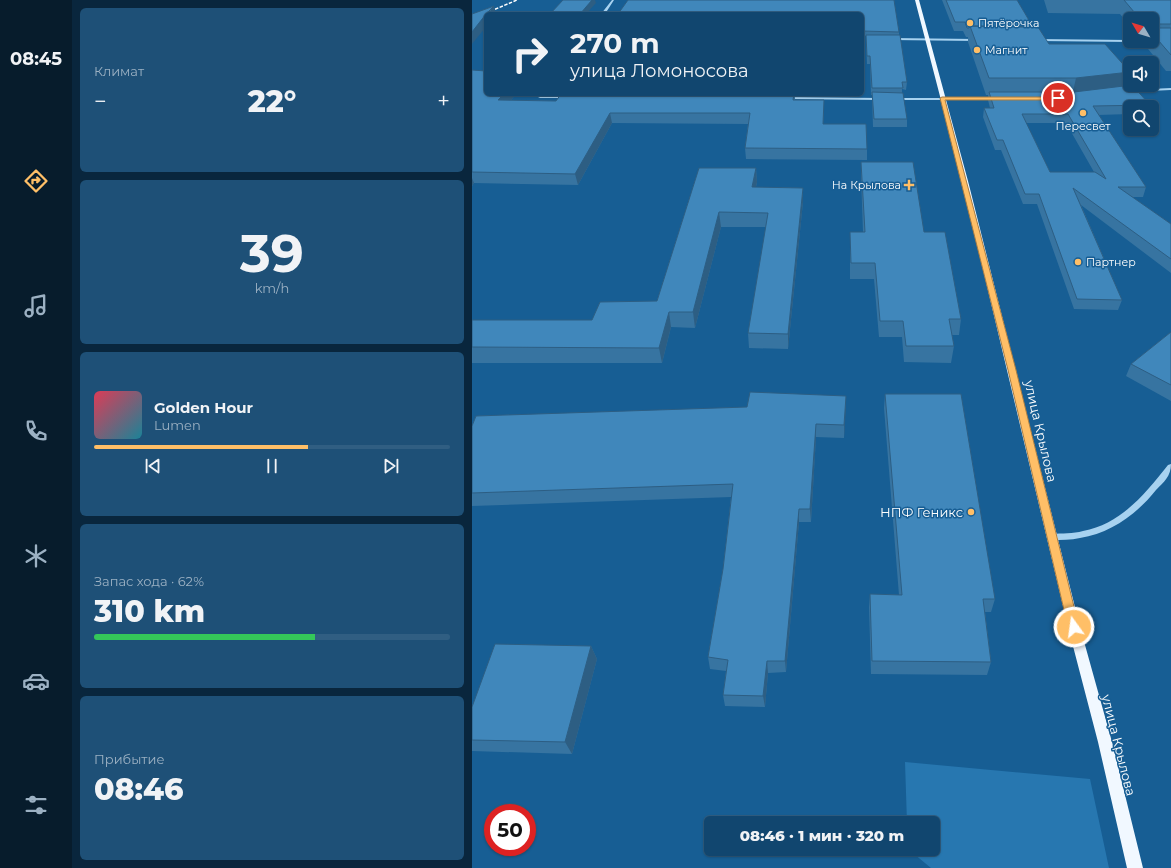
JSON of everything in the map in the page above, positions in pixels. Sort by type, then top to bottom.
[{"type":"main road","name":"улица Крылова","points":[[916,0],[1010,363],[1074,627],[1105,742],[1135,868]]},
{"type":"street","points":[[604,12],[613,0]]},
{"type":"street","points":[[886,39],[979,40]]},
{"type":"street","points":[[1035,40],[1123,41]]},
{"type":"street","points":[[1159,41],[1171,41]]},
{"type":"street","points":[[1159,90],[1171,89]]},
{"type":"street","points":[[541,96],[572,97]]},
{"type":"street","points":[[778,98],[882,99]]},
{"type":"street","points":[[889,99],[1003,99]]},
{"type":"street","points":[[1052,538],[1087,534],[1116,523],[1139,506],[1171,468]]},
{"type":"shaded area","points":[[905,762],[1090,779],[1109,868],[931,868],[916,856],[940,856],[940,816],[907,816]]},
{"type":"building","points":[[563,0],[592,0],[582,12],[552,12]]},
{"type":"building","points":[[628,0],[894,0],[899,32],[864,31],[864,12],[619,12]]},
{"type":"building","points":[[946,0],[1017,0],[1033,27],[970,26],[967,28],[965,22],[955,22]]},
{"type":"building","points":[[1124,0],[1171,0],[1171,24],[1159,24],[1159,12],[1134,12]]},
{"type":"building","points":[[494,6],[488,12],[484,12],[484,17],[472,32],[472,14]]},
{"type":"building","points":[[970,26],[1038,27],[1049,44],[1105,44],[1123,64],[1123,73],[1076,78],[989,78]]},
{"type":"building","points":[[1159,28],[1171,28],[1171,55],[1159,41]]},
{"type":"building","points":[[866,35],[900,35],[907,82],[902,82],[903,88],[872,88],[870,56],[867,56]]},
{"type":"building","points":[[472,70],[484,71],[484,96],[502,96],[498,100],[556,101],[560,96],[794,96],[793,100],[824,100],[823,124],[866,124],[867,149],[745,148],[750,113],[610,113],[575,174],[472,172]]},
{"type":"building","points":[[1123,86],[1123,92],[1138,92],[1146,100],[1123,100],[1123,105],[1093,106],[1146,187],[1118,187],[1171,224],[1171,259],[1073,188],[1122,300],[1077,299],[1039,194],[1025,194],[1003,140],[997,140],[984,108],[994,108],[989,92],[1074,92]],"holes":[[[1022,114],[1068,114],[1106,179],[1095,172],[1050,172]]]},
{"type":"building","points":[[872,92],[903,93],[907,119],[874,119]]},
{"type":"building","points":[[861,162],[913,162],[924,232],[945,232],[961,319],[949,319],[954,346],[906,346],[903,321],[880,321],[875,263],[851,263],[850,232],[865,232]]},
{"type":"building","points":[[699,168],[756,168],[752,187],[803,188],[788,334],[748,333],[768,213],[719,212],[693,312],[669,312],[659,348],[472,347],[472,320],[592,320],[600,302],[657,301]]},
{"type":"building","points":[[1171,332],[1171,385],[1131,364]]},
{"type":"building","points":[[750,392],[846,396],[844,425],[816,424],[810,509],[799,509],[785,661],[767,661],[763,696],[723,695],[728,660],[708,657],[723,569],[733,484],[472,493],[472,426],[476,416],[747,407]]},
{"type":"building","points":[[885,394],[961,394],[995,599],[983,599],[991,662],[872,661],[870,594],[902,595]]},
{"type":"building","points":[[495,644],[591,646],[565,742],[472,740],[472,707]]},
{"type":"railway","points":[[489,12],[517,0]]},
{"type":"railway","points":[[472,19],[484,14]]},
{"type":"place","name":"Пятёрочка","points":[[970,23]]},
{"type":"place","name":"Магнит","points":[[977,50]]},
{"type":"place","name":"Пересвет","points":[[1083,113]]},
{"type":"place","name":"На Крылова","points":[[909,185]]},
{"type":"place","name":"Партнер","points":[[1078,262]]},
{"type":"place","name":"НПФ Геникс","points":[[971,512]]},
{"type":"route","points":[[1058,98],[942,98],[965,181],[1074,627]]}]
